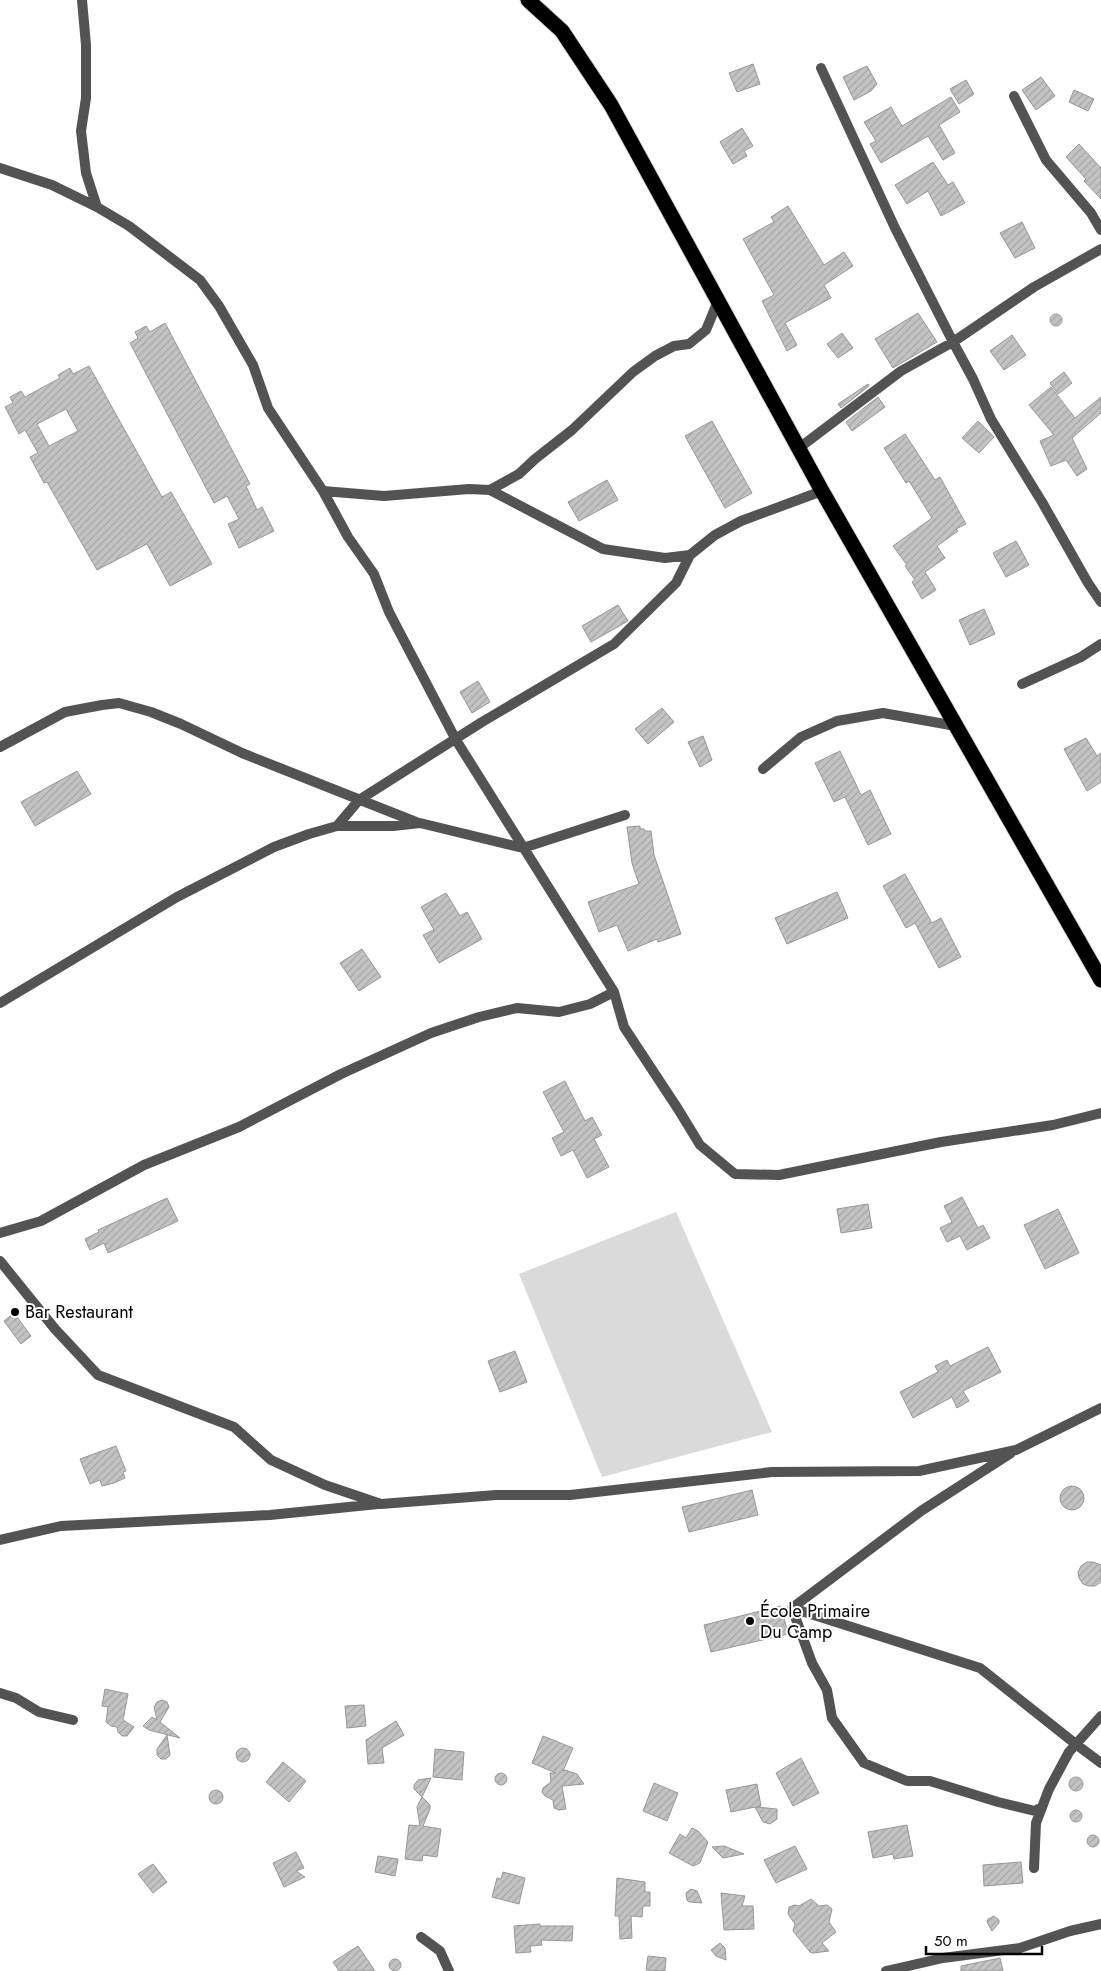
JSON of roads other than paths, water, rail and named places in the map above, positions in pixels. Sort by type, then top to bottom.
[{"type":"highway","points":[[528,0],[562,31],[612,105],[822,491],[1101,980]]},
{"type":"street","points":[[82,0],[86,45],[86,98],[82,130],[86,173],[97,207]]},
{"type":"street","points":[[821,68],[895,228],[973,378],[991,419],[1101,602]]},
{"type":"street","points":[[1014,96],[1046,160],[1091,213],[1101,230]]},
{"type":"street","points":[[0,168],[52,185],[97,207],[129,226],[200,280],[253,364],[268,408],[323,490],[348,537],[374,574],[390,612],[456,740],[614,992],[624,1027],[700,1145],[735,1174],[778,1175],[941,1142],[1053,1125],[1101,1113]]},
{"type":"street","points":[[799,448],[901,371],[953,342],[1034,287],[1101,249]]},
{"type":"street","points":[[490,490],[519,474],[572,430],[632,372],[661,352],[674,346],[689,344],[706,330],[718,301]]},
{"type":"street","points":[[323,490],[384,496],[469,489],[490,490],[603,549],[665,558],[690,555]]},
{"type":"street","points":[[337,826],[359,800],[482,722],[614,644],[676,583],[690,555],[715,535],[741,521],[822,491]]},
{"type":"street","points":[[1022,684],[1081,657],[1101,644]]},
{"type":"street","points":[[0,747],[66,712],[102,705],[120,704],[151,712],[242,753],[420,823],[523,848],[625,815]]},
{"type":"street","points":[[762,768],[801,737],[837,722],[883,713],[956,726]]},
{"type":"street","points":[[0,1003],[177,897],[274,847],[337,826],[393,826],[420,823]]},
{"type":"street","points":[[0,1233],[41,1221],[144,1165],[239,1127],[341,1074],[431,1033],[517,1008],[560,1012],[590,1004],[614,992]]},
{"type":"street","points":[[0,1261],[55,1329],[98,1375],[234,1427],[271,1460],[325,1485],[381,1504]]},
{"type":"street","points":[[792,1608],[921,1511],[1016,1450],[1101,1408]]},
{"type":"street","points":[[0,1540],[61,1526],[270,1515],[496,1495],[570,1495],[772,1472],[919,1471],[1016,1450]]},
{"type":"street","points":[[792,1608],[980,1668],[1076,1745],[1101,1762]]},
{"type":"street","points":[[792,1608],[812,1663],[827,1690],[832,1718],[864,1763],[907,1781],[930,1781],[998,1802],[1039,1811]]},
{"type":"street","points":[[0,1693],[16,1698],[39,1712],[73,1720]]},
{"type":"street","points":[[1034,1868],[1036,1823],[1039,1811],[1069,1752],[1101,1716]]},
{"type":"street","points":[[886,1971],[943,1958],[1020,1948],[1070,1931],[1101,1924]]},
{"type":"street","points":[[421,1937],[440,1951],[449,1971]]},
{"type":"place","name":"Bar Restaurant","points":[[15,1312]]},
{"type":"place","name":"École Primaire Du Camp","points":[[750,1621]]}]
